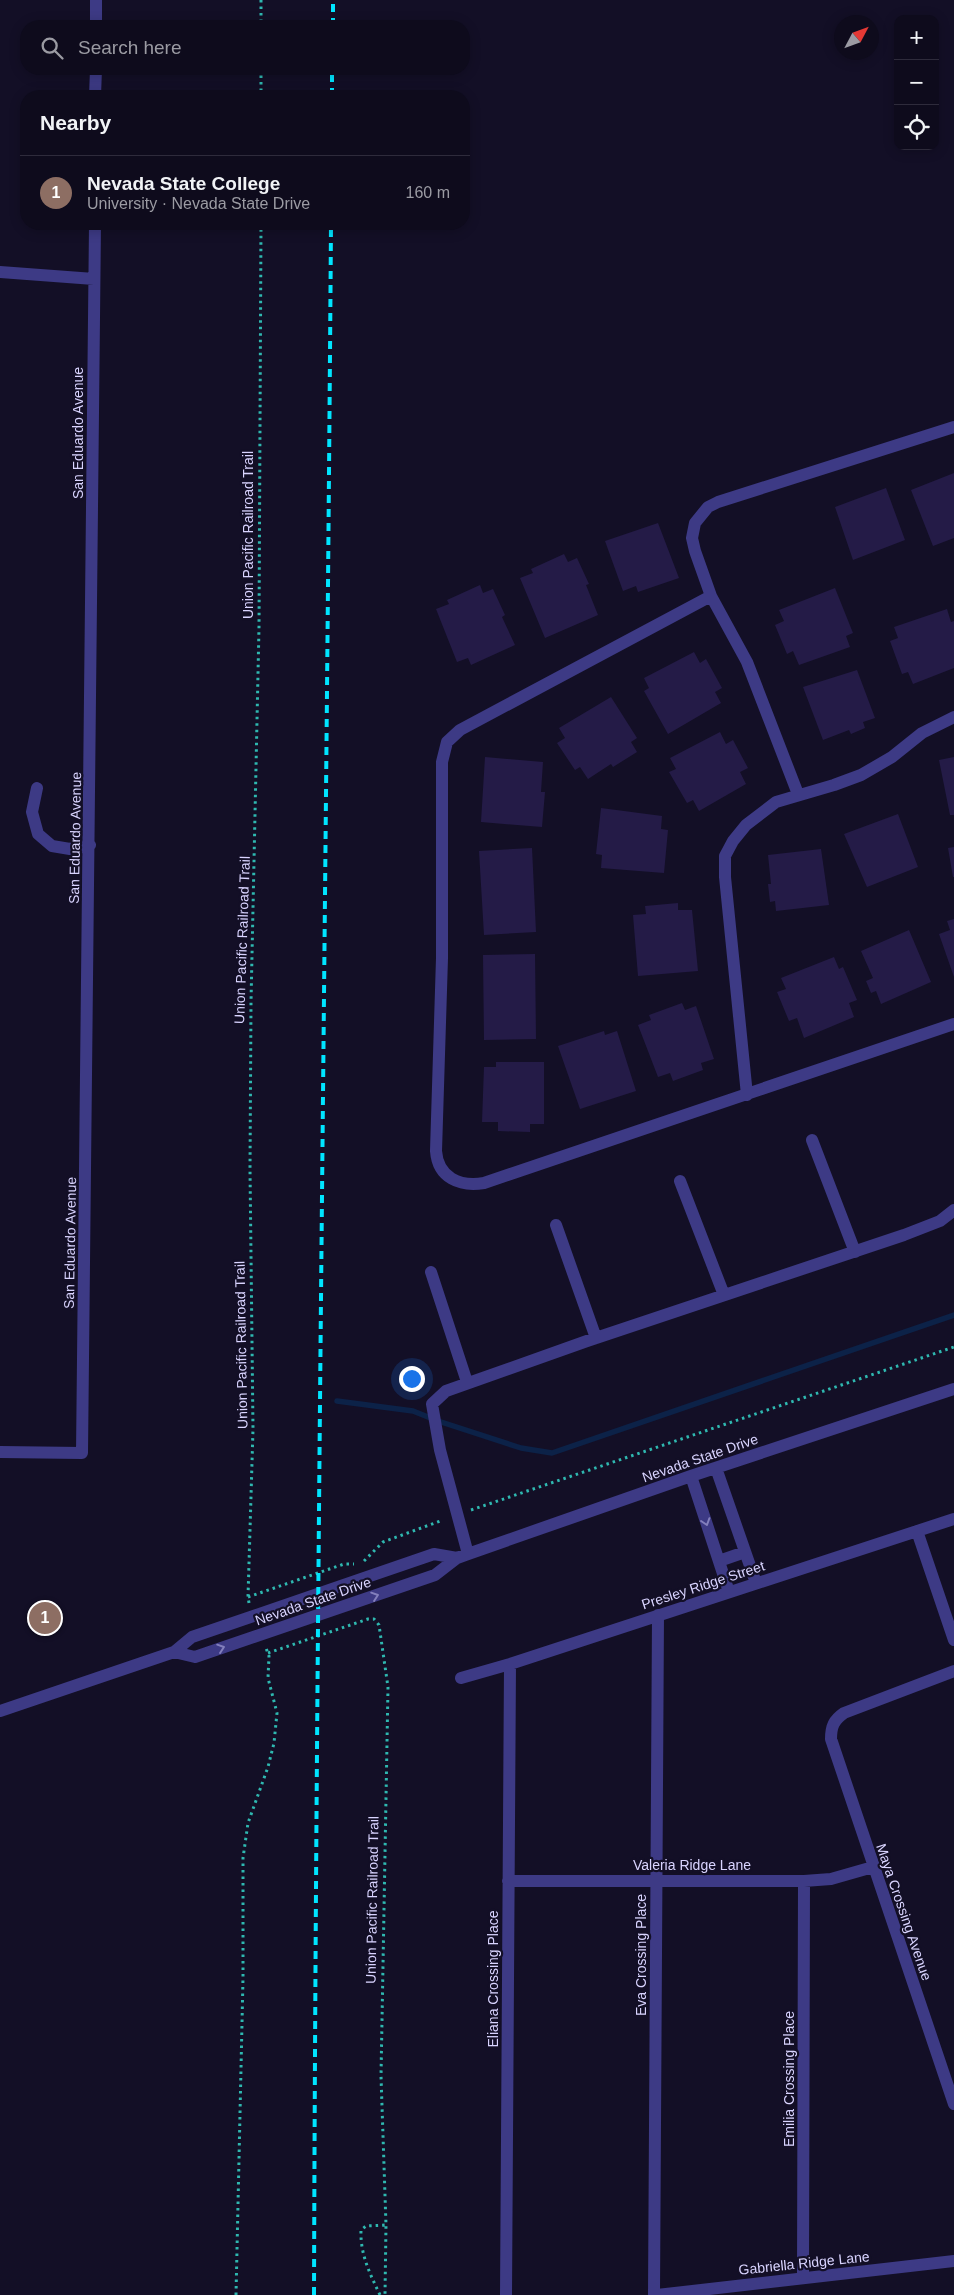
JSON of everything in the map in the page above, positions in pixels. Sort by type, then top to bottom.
[{"type":"street","points":[[96,0],[96,20]]},
{"type":"street","points":[[96,75],[96,90]]},
{"type":"street","name":"San Eduardo Avenue","points":[[0,1452],[82,1453],[90,846],[95,230]]},
{"type":"street","points":[[0,272],[94,279]]},
{"type":"street","points":[[798,794],[747,662],[712,596],[692,538],[695,523],[708,507],[954,427]]},
{"type":"street","points":[[712,596],[460,730],[447,742],[442,762],[442,958],[436,1160],[449,1178],[459,1183],[471,1185],[484,1183],[954,1024]]},
{"type":"street","points":[[747,1095],[724,877],[725,856],[746,826],[761,812],[776,802],[861,775],[892,757],[922,733],[954,718]]},
{"type":"street","points":[[37,788],[32,812],[38,834],[52,846],[70,849],[90,846]]},
{"type":"street","points":[[812,1140],[855,1252]]},
{"type":"street","points":[[680,1181],[724,1295]]},
{"type":"street","points":[[462,1556],[457,1515],[440,1450],[432,1404],[446,1391],[596,1338],[855,1252],[940,1221],[954,1210]]},
{"type":"street","points":[[556,1225],[596,1338]]},
{"type":"street","points":[[431,1272],[467,1382]]},
{"type":"street","name":"Nevada State Drive","points":[[174,1652],[195,1657],[435,1575],[462,1556],[691,1476],[954,1389]]},
{"type":"street","points":[[716,1468],[756,1584]]},
{"type":"street","points":[[691,1476],[729,1592]]},
{"type":"street","name":"Presley Ridge Street","points":[[461,1678],[510,1664],[954,1519]]},
{"type":"street","points":[[917,1531],[954,1640]]},
{"type":"street","points":[[719,1561],[745,1552]]},
{"type":"street","name":"Nevada State Drive","points":[[0,1711],[174,1652],[192,1637],[434,1554],[462,1556]]},
{"type":"street","name":"Eva Crossing Place","points":[[655,2295],[658,1615]]},
{"type":"street","name":"Eliana Crossing Place","points":[[506,2295],[510,1664]]},
{"type":"street","name":"Maya Crossing Avenue","points":[[954,1671],[844,1713],[835,1719],[831,1728],[831,1739],[954,2104]]},
{"type":"street","name":"Valeria Ridge Lane","points":[[508,1881],[831,1880],[873,1867]]},
{"type":"street","name":"Emilia Crossing Place","points":[[803,2278],[804,1881]]},
{"type":"street","name":"Gabriella Ridge Lane","points":[[655,2295],[954,2261]]},
{"type":"path","points":[[261,0],[261,20]]},
{"type":"path","points":[[261,75],[261,90]]},
{"type":"path","name":"Union Pacific Railroad Trail","points":[[254,1616],[248,1597],[253,1429],[250,1160],[251,1002],[259,627],[260,230]]},
{"type":"path","points":[[248,1597],[344,1564],[360,1564],[383,1542],[457,1515],[585,1470],[954,1347]]},
{"type":"path","name":"Union Pacific Railroad Trail","points":[[268,1653],[368,1619],[374,1619],[379,1626],[388,1687],[381,2076],[386,2225],[385,2295]]},
{"type":"path","points":[[236,2295],[243,1978],[243,1858],[248,1822],[268,1767],[274,1743],[277,1713],[268,1678],[268,1653],[261,1634]]},
{"type":"path","points":[[380,2295],[367,2266],[361,2240],[361,2230],[366,2226],[386,2225]]},
{"type":"building","points":[[954,473],[954,538],[933,546],[911,490]]},
{"type":"building","points":[[886,488],[905,540],[853,560],[835,507]]},
{"type":"building","points":[[658,523],[679,578],[638,592],[636,586],[623,591],[605,541]]},
{"type":"building","points":[[564,554],[568,562],[577,558],[589,584],[586,585],[598,615],[545,638],[520,578],[533,573],[531,569]]},
{"type":"building","points":[[480,585],[483,593],[493,589],[505,615],[502,617],[515,645],[471,665],[468,658],[457,662],[436,609],[449,604],[447,600]]},
{"type":"building","points":[[835,588],[853,633],[846,636],[850,647],[799,665],[793,651],[787,654],[775,625],[784,621],[779,610]]},
{"type":"building","points":[[947,609],[951,622],[954,621],[954,668],[913,684],[908,672],[902,674],[890,641],[898,638],[894,627]]},
{"type":"building","points":[[694,652],[700,663],[706,659],[722,688],[715,692],[721,703],[668,734],[644,691],[649,688],[644,678]]},
{"type":"building","points":[[857,670],[875,718],[863,722],[865,728],[851,734],[849,730],[823,740],[803,687]]},
{"type":"building","points":[[611,697],[637,738],[631,742],[637,752],[613,767],[611,764],[588,779],[580,767],[575,770],[557,743],[565,738],[559,728]]},
{"type":"building","points":[[720,732],[726,744],[733,740],[748,768],[740,772],[746,784],[699,811],[693,800],[687,803],[669,772],[676,769],[670,758]]},
{"type":"building","points":[[485,757],[543,762],[541,792],[545,792],[542,827],[481,822]]},
{"type":"building","points":[[954,757],[954,815],[950,815],[939,760]]},
{"type":"building","points":[[601,808],[662,816],[661,829],[668,830],[664,873],[601,868],[602,855],[596,854]]},
{"type":"building","points":[[898,814],[918,867],[867,887],[844,834]]},
{"type":"building","points":[[954,847],[954,877],[953,877],[948,848]]},
{"type":"building","points":[[532,848],[536,932],[484,935],[479,851]]},
{"type":"building","points":[[821,849],[829,905],[776,911],[775,901],[770,902],[768,884],[771,884],[768,855]]},
{"type":"building","points":[[678,903],[678,910],[692,910],[698,971],[638,976],[633,915],[646,914],[645,906]]},
{"type":"building","points":[[954,919],[954,977],[939,934],[950,930],[947,921]]},
{"type":"building","points":[[909,930],[931,982],[881,1004],[876,991],[871,993],[866,981],[873,978],[861,951]]},
{"type":"building","points":[[535,954],[536,1039],[484,1040],[483,955]]},
{"type":"building","points":[[834,957],[839,969],[843,967],[857,1000],[849,1003],[854,1017],[804,1038],[797,1018],[789,1021],[777,992],[786,989],[781,978]]},
{"type":"building","points":[[682,1003],[685,1010],[696,1006],[714,1059],[701,1063],[703,1070],[673,1081],[670,1073],[658,1077],[638,1025],[651,1020],[649,1015]]},
{"type":"building","points":[[604,1031],[605,1035],[617,1031],[636,1091],[580,1109],[558,1046]]},
{"type":"building","points":[[496,1062],[544,1062],[544,1124],[530,1124],[530,1132],[498,1131],[498,1122],[482,1122],[484,1067],[496,1067]]},
{"type":"waterway","points":[[337,1401],[413,1411],[521,1448],[552,1453],[954,1315]]},
{"type":"railway","points":[[333,0],[333,20]]},
{"type":"railway","points":[[332,75],[332,90]]},
{"type":"railway","points":[[314,2295],[331,230]]},
{"type":"place","name":"Nevada State College","points":[[45,1618]]}]
